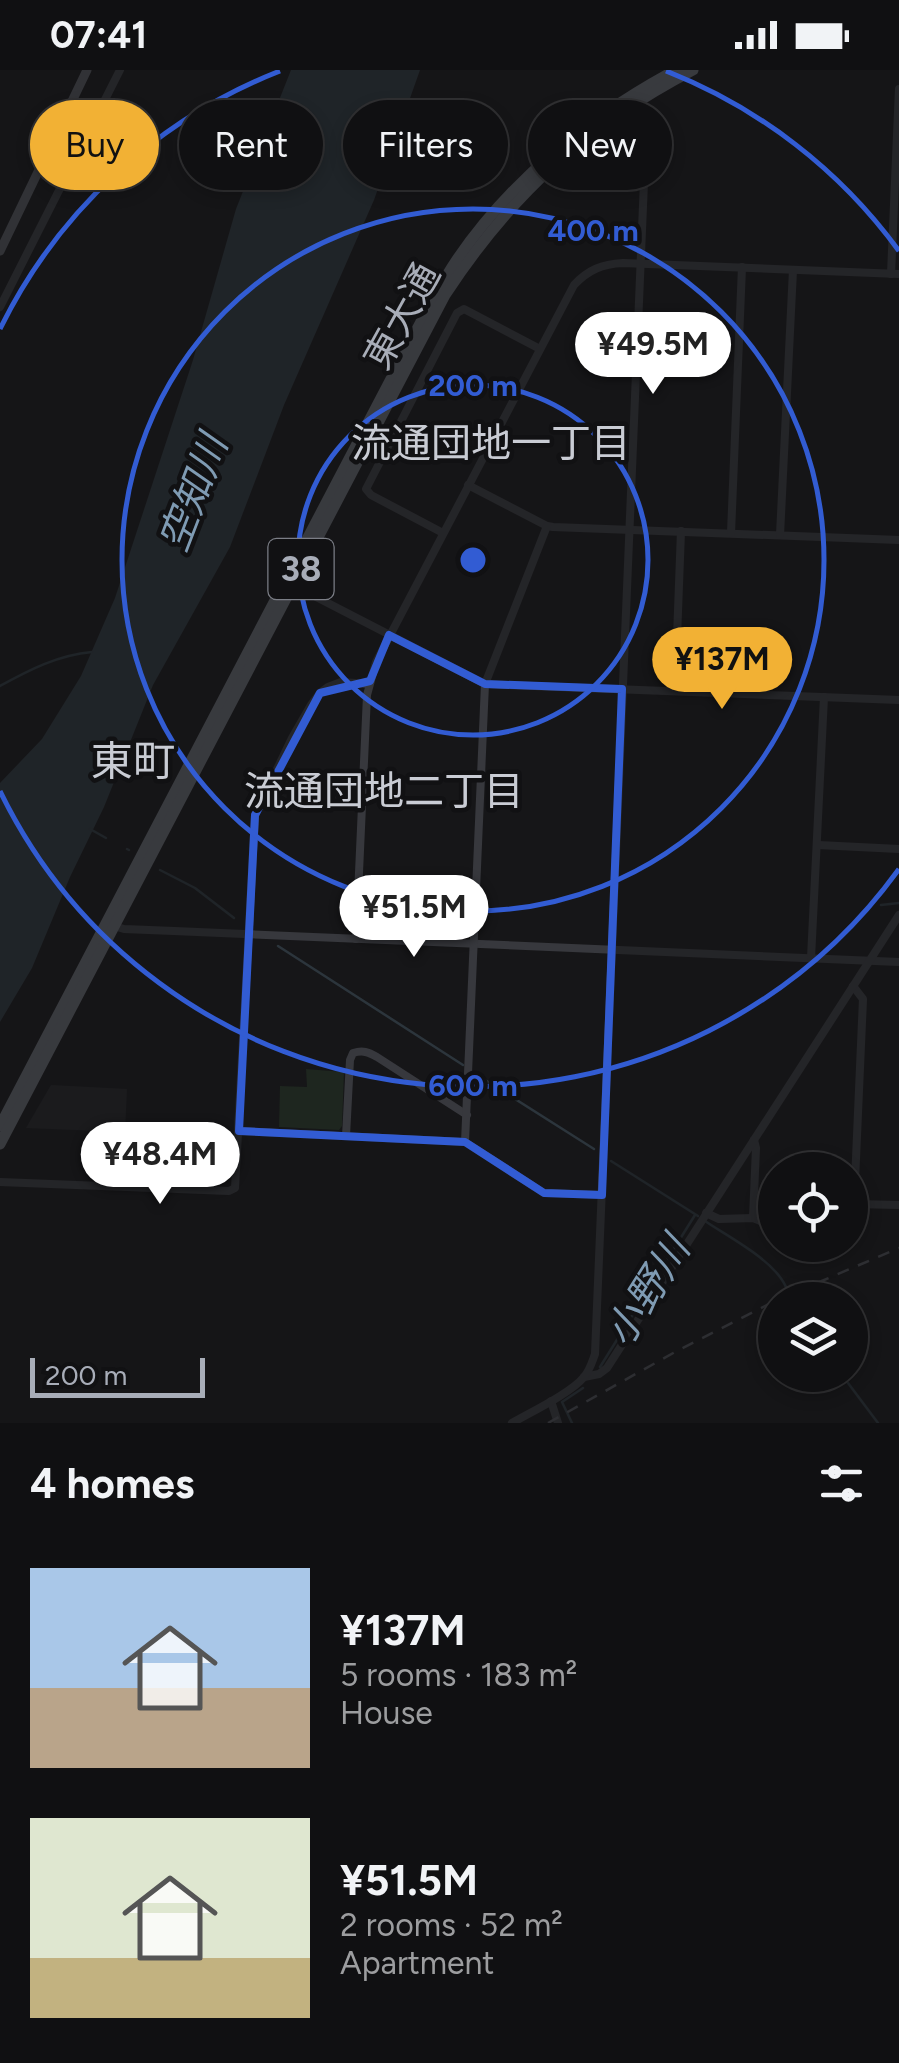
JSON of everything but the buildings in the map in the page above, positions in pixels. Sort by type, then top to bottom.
[{"type":"highway","name":"東大通","points":[[0,1144],[289,582],[445,295],[517,200],[562,156],[676,70]]},
{"type":"highway","name":"東大通","points":[[635,98],[693,70]]},
{"type":"highway","name":"東大通","points":[[0,1126],[110,925]]},
{"type":"main road","points":[[0,252],[87,70]]},
{"type":"street","points":[[0,307],[120,70]]},
{"type":"street","points":[[356,939],[369,684],[376,662],[574,285],[588,271],[611,263],[895,274],[899,90]]},
{"type":"street","points":[[512,1423],[551,1402],[584,1377],[595,1354],[646,134],[635,98]]},
{"type":"street","points":[[731,533],[742,267]]},
{"type":"street","points":[[780,535],[793,270]]},
{"type":"street","points":[[443,533],[366,490],[457,313],[464,309],[540,349]]},
{"type":"street","points":[[468,485],[547,526],[899,540]]},
{"type":"street","points":[[464,1142],[485,684],[547,526]]},
{"type":"street","points":[[675,691],[681,531]]},
{"type":"street","points":[[289,582],[485,684],[899,700]]},
{"type":"street","points":[[0,1182],[229,1191],[235,1188],[254,822],[292,738],[320,693],[341,682],[369,684]]},
{"type":"street","points":[[810,958],[824,697]]},
{"type":"street","points":[[818,846],[899,849]]},
{"type":"street","points":[[584,1377],[608,1368],[899,914]]},
{"type":"street","points":[[110,925],[248,935],[899,962]]},
{"type":"street","points":[[853,986],[863,999],[854,1204],[899,1205]]},
{"type":"street","points":[[346,1136],[350,1060],[359,1051],[377,1057],[466,1115]]},
{"type":"street","points":[[238,1131],[464,1142],[544,1193],[602,1195]]},
{"type":"street","points":[[753,1218],[754,1140]]},
{"type":"street","points":[[706,1213],[719,1219],[758,1220]]},
{"type":"street","points":[[551,1402],[558,1423]]},
{"type":"highlighted area","points":[[389,635],[485,684],[622,689],[602,1195],[544,1193],[465,1142],[239,1131],[255,815],[320,693],[370,681]]},
{"type":"shaded area","points":[[306,1069],[344,1072],[339,1130],[279,1127],[280,1086],[307,1087]]},
{"type":"shaded area","points":[[51,1085],[127,1089],[125,1132],[26,1128]]},
{"type":"water","name":"空知川","points":[[291,70],[420,70],[409,100],[343,100],[343,190],[378,190],[374,200],[284,405],[230,547],[153,685],[32,968],[0,1022],[0,783],[42,739],[81,676],[115,598],[244,190],[323,190],[323,100],[279,100]]},
{"type":"waterway","points":[[0,686],[56,660],[92,652]]},
{"type":"waterway","points":[[90,829],[106,838]]},
{"type":"waterway","points":[[160,870],[195,888],[234,918]]},
{"type":"waterway","points":[[881,905],[899,903]]},
{"type":"waterway","points":[[278,946],[463,1065]]},
{"type":"waterway","points":[[474,1073],[594,1149]]},
{"type":"waterway","points":[[611,1161],[698,1216]]},
{"type":"waterway","name":"小野川","points":[[600,1367],[695,1215]]},
{"type":"waterway","points":[[705,1221],[762,1259],[783,1282]]},
{"type":"waterway","name":"小野川","points":[[572,1423],[562,1402],[583,1388]]},
{"type":"waterway","points":[[855,1392],[878,1423]]},
{"type":"railway","points":[[819,1282],[899,1248]]},
{"type":"railway","points":[[548,1423],[758,1310]]},
{"type":"district","name":"流通団地一丁目","points":[[491,443]]},
{"type":"district","name":"東町","points":[[133,761]]},
{"type":"district","name":"流通団地二丁目","points":[[384,791]]}]
